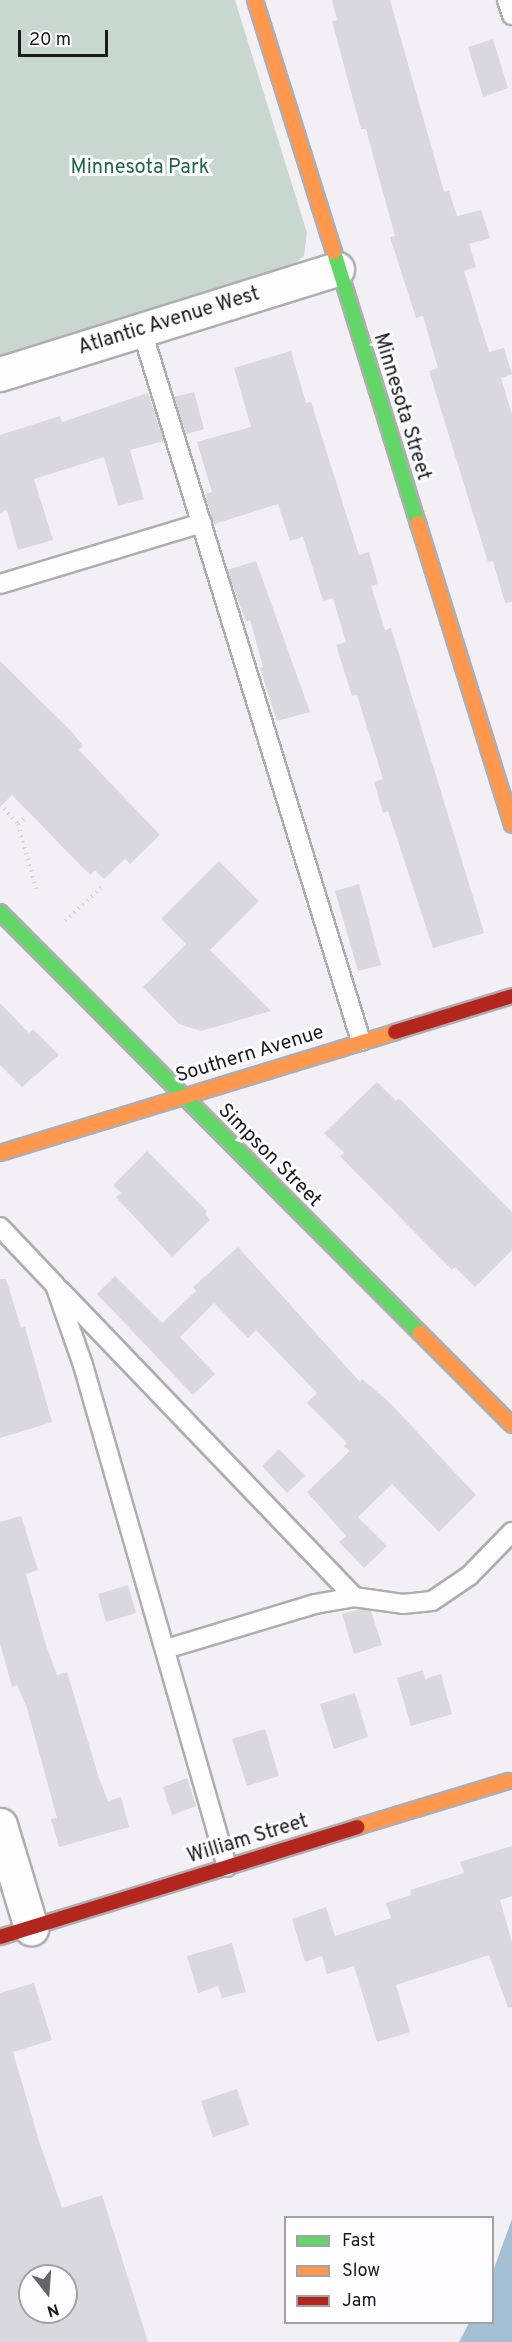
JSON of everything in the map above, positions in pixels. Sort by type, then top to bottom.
[{"type":"street","name":"Minnesota Street","points":[[255,0],[512,825]]},
{"type":"street","name":"Atlantic Avenue West","points":[[0,374],[337,269]]},
{"type":"street","name":"Simpson Street","points":[[0,912],[512,1425]]},
{"type":"street","name":"Southern Avenue","points":[[0,1153],[512,996]]},
{"type":"street","name":"William Street","points":[[0,1937],[508,1780]]},
{"type":"street","points":[[0,1825],[31,1928]]},
{"type":"lane","points":[[507,0],[512,15]]},
{"type":"lane","points":[[142,331],[361,1041]]},
{"type":"lane","points":[[0,584],[202,523]]},
{"type":"lane","points":[[0,1227],[354,1597]]},
{"type":"lane","points":[[55,1285],[83,1365],[227,1867]]},
{"type":"lane","points":[[166,1649],[315,1604],[354,1597],[403,1604],[432,1602],[469,1576],[512,1532]]},
{"type":"path","points":[[0,804],[18,824],[37,892]]},
{"type":"path","points":[[18,824],[26,817]]},
{"type":"path","points":[[65,921],[102,887]]},
{"type":"green space","name":"Minnesota Park","points":[[0,0],[235,0],[307,233],[304,256],[284,271],[0,362]]},
{"type":"water","points":[[512,2219],[512,2342],[459,2342],[468,2324],[494,2324],[494,2268]]},
{"type":"building","points":[[332,0],[390,0],[444,192],[449,191],[457,216],[481,210],[490,238],[469,244],[476,267],[464,271],[489,352],[504,348],[512,374],[501,378],[512,414],[512,602],[505,603],[493,561],[488,562],[429,371],[438,368],[423,316],[416,318],[390,237],[395,236],[366,129],[361,129],[332,21],[337,20]]},
{"type":"building","points":[[493,39],[508,88],[483,97],[468,47]]},
{"type":"building","points":[[291,351],[306,403],[311,402],[359,555],[369,552],[378,584],[371,586],[385,630],[391,628],[484,933],[433,948],[388,811],[383,813],[374,782],[383,779],[357,695],[352,696],[336,645],[346,642],[333,598],[323,601],[303,537],[290,541],[278,504],[214,524],[205,494],[212,492],[197,442],[251,427],[234,368]]},
{"type":"building","points":[[194,392],[204,429],[186,434],[174,397]]},
{"type":"building","points":[[148,393],[164,441],[130,450],[144,499],[118,506],[104,457],[34,479],[53,540],[18,550],[7,510],[0,513],[0,435],[60,416],[62,422]]},
{"type":"building","points":[[256,561],[310,712],[277,721],[260,668],[263,667],[250,620],[246,622],[227,570]]},
{"type":"building","points":[[0,661],[72,732],[83,746],[79,750],[160,835],[130,864],[125,859],[104,879],[95,870],[90,875],[12,795],[0,807]]},
{"type":"building","points":[[219,861],[259,901],[210,950],[271,1011],[201,1031],[179,1024],[143,987],[186,944],[161,919]]},
{"type":"building","points":[[359,884],[381,965],[358,971],[335,891]]},
{"type":"building","points":[[0,1003],[29,1033],[33,1029],[59,1055],[22,1087],[0,1065]]},
{"type":"building","points":[[377,1082],[396,1101],[399,1098],[512,1212],[512,1250],[475,1287],[455,1267],[452,1270],[340,1156],[344,1153],[324,1133]]},
{"type":"building","points":[[147,1151],[207,1211],[205,1214],[210,1220],[172,1257],[116,1197],[121,1193],[113,1185]]},
{"type":"building","points":[[238,1247],[360,1382],[362,1379],[389,1402],[476,1495],[439,1532],[392,1484],[358,1517],[387,1546],[364,1568],[339,1542],[346,1536],[307,1492],[350,1451],[344,1446],[347,1443],[307,1403],[317,1393],[256,1330],[248,1338],[214,1303],[180,1337],[215,1374],[193,1395],[97,1294],[115,1276],[162,1323],[196,1291],[193,1287]]},
{"type":"building","points":[[0,1279],[6,1279],[21,1328],[25,1327],[52,1422],[0,1438]]},
{"type":"building","points":[[279,1449],[305,1476],[287,1493],[262,1466]]},
{"type":"building","points":[[21,1516],[38,1570],[26,1574],[46,1645],[57,1675],[67,1672],[108,1801],[121,1797],[129,1827],[59,1847],[51,1819],[57,1818],[27,1708],[17,1685],[12,1687],[0,1643],[0,1522]]},
{"type":"building","points":[[128,1585],[136,1613],[106,1622],[98,1594]]},
{"type":"building","points":[[360,1609],[371,1611],[382,1645],[354,1654],[342,1614]]},
{"type":"building","points":[[423,1670],[425,1679],[441,1674],[452,1714],[411,1726],[397,1678]]},
{"type":"building","points":[[355,1693],[368,1737],[334,1749],[320,1704]]},
{"type":"building","points":[[265,1729],[279,1776],[247,1786],[232,1739]]},
{"type":"building","points":[[187,1778],[196,1806],[172,1815],[163,1787]]},
{"type":"building","points":[[512,1846],[512,1896],[500,1900],[512,1942],[512,2007],[508,2008],[489,1955],[396,1985],[410,2032],[377,2042],[354,1966],[327,1974],[322,1956],[305,1962],[292,1919],[326,1907],[335,1936],[391,1918],[386,1903],[411,1895],[410,1890],[464,1873],[460,1862]]},
{"type":"building","points":[[232,1943],[246,1992],[222,1998],[218,1986],[198,1993],[187,1956]]},
{"type":"building","points":[[34,1983],[52,2040],[13,2052],[39,2141],[62,2208],[102,2195],[148,2342],[0,2342],[0,1993]]},
{"type":"building","points":[[237,2089],[249,2125],[213,2137],[201,2101]]},
{"type":"traffic: fast","points":[[334,252],[418,523]]},
{"type":"traffic: fast","points":[[0,912],[420,1333]]},
{"type":"traffic: slow","points":[[255,0],[334,252]]},
{"type":"traffic: slow","points":[[418,523],[512,825]]},
{"type":"traffic: slow","points":[[0,1153],[395,1032]]},
{"type":"traffic: slow","points":[[420,1333],[512,1425]]},
{"type":"traffic: slow","points":[[357,1827],[508,1781]]},
{"type":"traffic: jam","points":[[395,1032],[512,996]]},
{"type":"traffic: jam","points":[[0,1937],[357,1827]]}]
